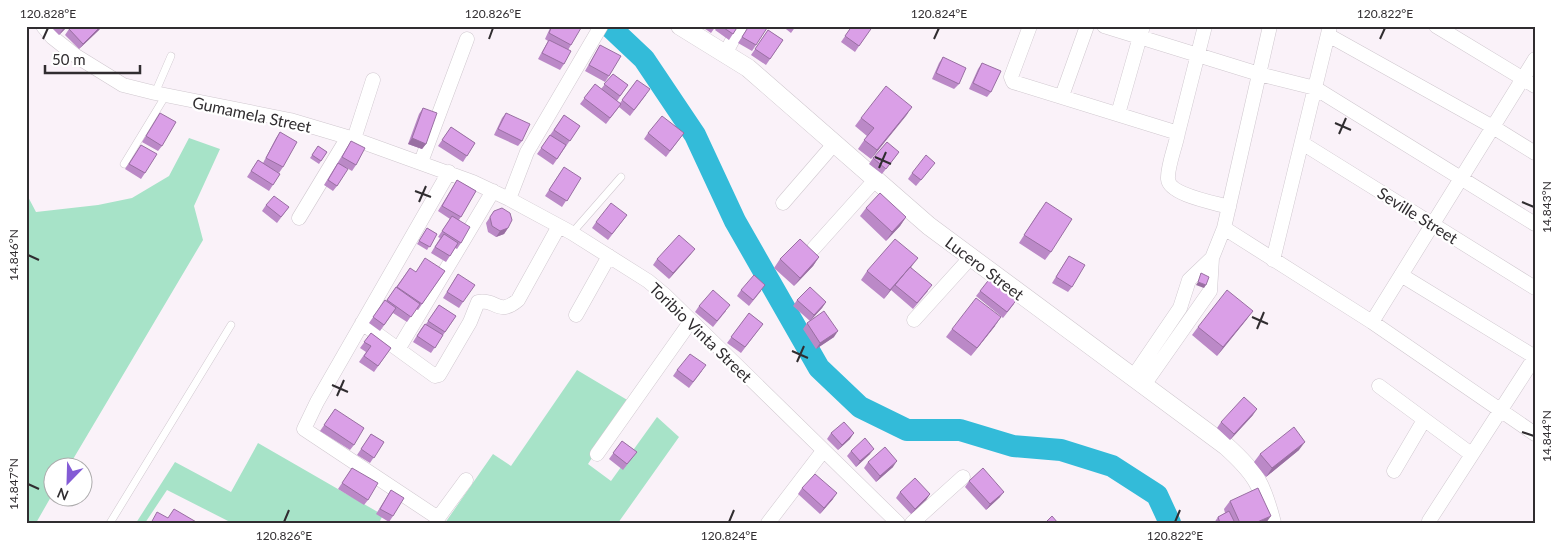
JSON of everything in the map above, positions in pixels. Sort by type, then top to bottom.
[{"type":"street","name":"Gumamela Street","points":[[43,26],[52,38],[98,71],[124,85],[290,120],[422,162],[473,182]]},
{"type":"street","name":"Lucero Street","points":[[680,26],[748,68],[929,226],[1226,446],[1250,467],[1262,489],[1272,523]]},
{"type":"street","points":[[725,54],[740,26]]},
{"type":"street","points":[[1030,26],[1011,77],[1013,82],[1178,133]]},
{"type":"street","points":[[1062,96],[1087,26]]},
{"type":"street","points":[[1104,26],[1142,32],[1197,55],[1259,74],[1315,88],[1535,224]]},
{"type":"street","points":[[1205,26],[1168,179],[1172,187],[1182,193],[1229,207]]},
{"type":"street","points":[[1138,381],[1210,291],[1212,258],[1224,228],[1270,26]]},
{"type":"street","points":[[1436,26],[1535,86]]},
{"type":"street","points":[[1273,260],[1329,30],[1535,154]]},
{"type":"street","points":[[509,199],[527,152],[598,31]]},
{"type":"street","points":[[1118,114],[1142,32]]},
{"type":"street","points":[[422,162],[467,39]]},
{"type":"street","points":[[1372,322],[1535,59]]},
{"type":"street","points":[[299,218],[351,138],[373,80]]},
{"type":"street","name":"Seville Street","points":[[1302,143],[1535,288]]},
{"type":"street","points":[[783,204],[834,144]]},
{"type":"street","points":[[449,172],[362,323],[304,429],[438,518],[466,480]]},
{"type":"street","points":[[814,248],[875,180]]},
{"type":"street","name":"Toribio Vinta Street","points":[[473,182],[572,233],[648,281],[898,523]]},
{"type":"street","points":[[399,348],[493,192]]},
{"type":"street","points":[[362,323],[399,348],[435,376],[439,375],[470,322],[478,302],[486,302],[502,308],[509,308],[518,300],[559,226]]},
{"type":"street","points":[[1224,228],[1372,322],[1535,434]]},
{"type":"street","points":[[576,315],[608,256]]},
{"type":"street","points":[[914,320],[971,258]]},
{"type":"street","points":[[1138,381],[1180,308],[1189,280],[1212,258]]},
{"type":"street","points":[[1401,275],[1535,357],[1499,409],[1428,521]]},
{"type":"street","points":[[1186,294],[1201,303]]},
{"type":"street","points":[[597,454],[691,321]]},
{"type":"street","points":[[1379,386],[1471,454]]},
{"type":"street","points":[[1394,471],[1424,420]]},
{"type":"street","points":[[768,523],[824,451]]},
{"type":"street","points":[[912,523],[963,477]]},
{"type":"lane","points":[[124,164],[160,94],[171,56]]},
{"type":"lane","points":[[572,233],[620,177]]},
{"type":"lane","points":[[110,523],[231,325]]},
{"type":"green space","points":[[189,138],[220,149],[194,206],[203,240],[75,456],[42,456],[42,506],[46,506],[36,523],[26,523],[26,193],[36,212],[98,205],[132,198],[169,176]]},
{"type":"green space","points":[[577,370],[629,401],[588,464],[611,481],[657,417],[679,437],[618,523],[445,523],[493,454],[511,466]]},
{"type":"green space","points":[[258,443],[383,515],[379,523],[232,523],[167,490],[145,523],[136,523],[175,462],[231,492]]},
{"type":"building","points":[[71,26],[101,26],[83,44],[69,29]]},
{"type":"building","points":[[552,26],[578,26],[581,28],[571,45],[549,33]]},
{"type":"building","points":[[721,26],[738,26],[733,34]]},
{"type":"building","points":[[749,26],[764,26],[767,28],[756,45],[742,37]]},
{"type":"building","points":[[852,26],[873,26],[859,46],[845,36]]},
{"type":"building","points":[[768,30],[783,40],[770,59],[755,49]]},
{"type":"building","points":[[549,40],[571,51],[564,64],[542,53]]},
{"type":"building","points":[[600,45],[621,56],[609,76],[589,65]]},
{"type":"building","points":[[943,57],[966,68],[959,84],[936,73]]},
{"type":"building","points":[[982,63],[1001,71],[991,92],[973,83]]},
{"type":"building","points":[[613,74],[628,85],[620,96],[604,84]]},
{"type":"building","points":[[637,80],[650,89],[634,110],[622,100]]},
{"type":"building","points":[[595,84],[621,104],[610,118],[584,98]]},
{"type":"building","points":[[886,86],[912,107],[877,150],[864,140],[874,128],[861,118]]},
{"type":"building","points":[[423,108],[437,113],[426,144],[412,138]]},
{"type":"building","points":[[160,113],[176,122],[162,146],[146,136]]},
{"type":"building","points":[[506,113],[530,124],[522,141],[498,129]]},
{"type":"building","points":[[564,115],[580,126],[570,141],[554,130]]},
{"type":"building","points":[[662,116],[684,133],[670,151],[648,133]]},
{"type":"building","points":[[451,127],[475,143],[467,156],[442,140]]},
{"type":"building","points":[[280,132],[297,142],[283,167],[266,158]]},
{"type":"building","points":[[550,135],[566,145],[557,159],[541,148]]},
{"type":"building","points":[[351,141],[365,148],[356,165],[342,157]]},
{"type":"building","points":[[887,142],[899,152],[886,169],[873,158]]},
{"type":"building","points":[[141,145],[157,154],[145,173],[129,164]]},
{"type":"building","points":[[318,146],[327,152],[321,161],[312,155]]},
{"type":"building","points":[[926,155],[935,163],[921,180],[912,173]]},
{"type":"building","points":[[258,160],[280,174],[273,185],[251,171]]},
{"type":"building","points":[[338,163],[348,169],[337,186],[328,180]]},
{"type":"building","points":[[564,167],[581,178],[567,201],[549,190]]},
{"type":"building","points":[[457,180],[476,191],[461,217],[442,206]]},
{"type":"building","points":[[880,193],[906,217],[892,232],[866,208]]},
{"type":"building","points":[[274,196],[289,207],[281,217],[266,205]]},
{"type":"building","points":[[1046,202],[1072,219],[1051,252],[1024,235]]},
{"type":"building","points":[[611,203],[627,215],[612,234],[596,222]]},
{"type":"building","points":[[502,208],[510,213],[512,220],[508,228],[500,231],[492,226],[490,217],[494,211]]},
{"type":"building","points":[[452,216],[470,227],[461,243],[442,231]]},
{"type":"building","points":[[427,228],[437,234],[430,247],[419,241]]},
{"type":"building","points":[[444,234],[458,243],[450,256],[435,247]]},
{"type":"building","points":[[679,235],[695,249],[673,273],[657,259]]},
{"type":"building","points":[[800,239],[819,257],[800,278],[780,259]]},
{"type":"building","points":[[895,239],[918,258],[890,290],[867,271]]},
{"type":"building","points":[[1069,256],[1085,265],[1072,287],[1056,277]]},
{"type":"building","points":[[425,258],[445,271],[422,304],[397,287],[410,268],[416,272]]},
{"type":"building","points":[[910,267],[932,285],[917,303],[895,285]]},
{"type":"building","points":[[1201,273],[1209,277],[1206,285],[1198,282]]},
{"type":"building","points":[[458,274],[475,285],[463,302],[447,292]]},
{"type":"building","points":[[754,275],[765,285],[753,300],[741,290]]},
{"type":"building","points":[[991,277],[1018,298],[1007,312],[980,291]]},
{"type":"building","points":[[396,287],[420,304],[411,317],[387,300]]},
{"type":"building","points":[[810,287],[826,302],[814,315],[797,300]]},
{"type":"building","points":[[713,290],[730,305],[717,321],[699,306]]},
{"type":"building","points":[[1227,290],[1253,311],[1223,347],[1198,327]]},
{"type":"building","points":[[976,298],[1001,317],[977,348],[952,329]]},
{"type":"building","points":[[385,300],[396,308],[384,325],[373,317]]},
{"type":"building","points":[[439,305],[456,316],[445,332],[428,321]]},
{"type":"building","points":[[824,311],[838,331],[820,343],[807,323]]},
{"type":"building","points":[[749,313],[763,324],[745,347],[731,337]]},
{"type":"building","points":[[425,324],[443,335],[435,348],[417,336]]},
{"type":"building","points":[[371,333],[391,348],[378,366],[364,356],[371,346],[364,342]]},
{"type":"building","points":[[690,354],[706,365],[693,382],[677,370]]},
{"type":"building","points":[[1244,397],[1257,409],[1234,434],[1221,422]]},
{"type":"building","points":[[335,409],[364,428],[354,445],[324,425]]},
{"type":"building","points":[[844,422],[854,433],[842,445],[831,433]]},
{"type":"building","points":[[1294,427],[1305,442],[1272,468],[1260,454]]},
{"type":"building","points":[[371,434],[384,442],[374,458],[361,449]]},
{"type":"building","points":[[865,438],[874,449],[860,461],[851,451]]},
{"type":"building","points":[[622,441],[637,452],[627,464],[613,453]]},
{"type":"building","points":[[885,447],[897,461],[880,476],[868,462]]},
{"type":"building","points":[[352,468],[378,483],[368,500],[342,483]]},
{"type":"building","points":[[983,468],[1004,492],[990,504],[969,481]]},
{"type":"building","points":[[815,474],[837,493],[824,508],[802,488]]},
{"type":"building","points":[[915,478],[930,494],[915,509],[900,492]]},
{"type":"building","points":[[1258,488],[1271,516],[1255,523],[1240,523],[1230,501]]},
{"type":"building","points":[[391,490],[404,498],[393,516],[380,509]]},
{"type":"building","points":[[174,509],[198,523],[151,523],[157,512],[168,518]]},
{"type":"building","points":[[1229,511],[1235,523],[1220,523],[1218,517]]},
{"type":"building","points":[[1052,516],[1058,523],[1045,523]]},
{"type":"waterway","points":[[609,26],[644,59],[695,135],[735,221],[819,368],[860,407],[907,430],[960,430],[1013,446],[1061,450],[1112,466],[1157,495],[1170,523]]}]
